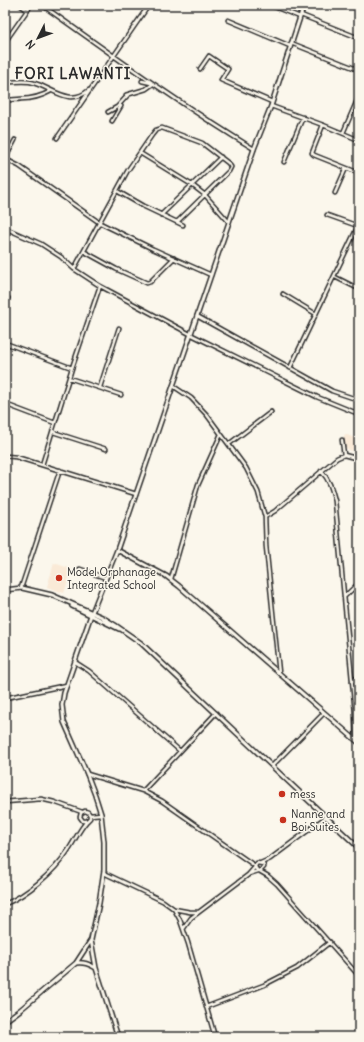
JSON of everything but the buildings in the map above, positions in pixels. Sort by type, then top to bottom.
[{"type":"street","points":[[20,5],[28,10]]},
{"type":"street","points":[[5,42],[31,5]]},
{"type":"street","points":[[42,5],[153,84],[217,127],[254,149]]},
{"type":"street","points":[[57,138],[149,5]]},
{"type":"street","points":[[270,5],[359,38]]},
{"type":"street","points":[[118,1037],[96,968],[91,940],[104,874],[104,842],[100,814],[95,795],[67,727],[63,715],[62,704],[67,685],[92,614],[117,550],[254,149],[271,106],[304,5]]},
{"type":"street","points":[[348,5],[359,9]]},
{"type":"street","points":[[228,20],[290,45],[359,70]]},
{"type":"street","points":[[200,69],[209,56],[228,69],[221,80],[272,102]]},
{"type":"street","points":[[5,81],[33,82],[51,91],[74,97],[83,95],[94,85]]},
{"type":"street","points":[[142,81],[153,84]]},
{"type":"street","points":[[112,121],[128,95],[146,89],[153,84]]},
{"type":"street","points":[[5,101],[38,97],[51,91]]},
{"type":"street","points":[[343,133],[359,96]]},
{"type":"street","points":[[108,112],[123,102]]},
{"type":"street","points":[[271,106],[323,124],[359,140]]},
{"type":"street","points":[[284,162],[303,117]]},
{"type":"street","points":[[323,124],[312,153],[359,173]]},
{"type":"street","points":[[74,269],[85,252],[128,170],[156,130],[162,128],[202,143],[221,157],[231,167],[229,171],[177,222]]},
{"type":"street","points":[[15,140],[5,159],[19,166],[100,223],[153,250],[211,275]]},
{"type":"street","points":[[140,152],[205,195],[229,222]]},
{"type":"street","points":[[161,214],[221,157]]},
{"type":"street","points":[[335,193],[346,168]]},
{"type":"street","points":[[117,191],[182,225]]},
{"type":"street","points":[[290,368],[358,225],[327,215]]},
{"type":"street","points":[[5,228],[13,230],[52,250],[74,269],[100,286],[190,334],[317,397],[359,414]]},
{"type":"street","points":[[85,252],[110,266],[147,283],[150,282],[174,258]]},
{"type":"street","points":[[334,276],[359,289]]},
{"type":"street","points":[[42,465],[72,368],[100,286]]},
{"type":"street","points":[[283,294],[316,314]]},
{"type":"street","points":[[5,307],[8,298]]},
{"type":"street","points":[[197,316],[339,395],[359,400]]},
{"type":"street","points":[[100,387],[119,328]]},
{"type":"street","points":[[5,343],[72,368]]},
{"type":"street","points":[[69,378],[121,395]]},
{"type":"street","points":[[173,386],[191,398],[207,415],[246,468],[258,492],[265,517],[266,546],[279,673]]},
{"type":"street","points":[[10,406],[55,422]]},
{"type":"street","points":[[229,444],[270,412]]},
{"type":"street","points":[[53,432],[106,449]]},
{"type":"street","points":[[171,579],[198,485],[221,434]]},
{"type":"street","points":[[342,440],[344,455]]},
{"type":"street","points":[[265,517],[275,511],[336,458],[344,455],[359,459]]},
{"type":"street","points":[[5,456],[16,457],[136,494]]},
{"type":"street","points":[[21,588],[60,470]]},
{"type":"street","points":[[321,472],[326,476],[332,487],[335,501],[358,742]]},
{"type":"street","points":[[117,550],[171,579],[358,742]]},
{"type":"street","points":[[80,569],[106,578]]},
{"type":"street","points":[[344,598],[359,583]]},
{"type":"street","points":[[5,590],[21,588],[52,595],[115,625],[141,643],[359,848]]},
{"type":"street","points":[[75,662],[89,671],[180,751]]},
{"type":"street","points":[[352,682],[359,676]]},
{"type":"street","points":[[5,698],[67,685]]},
{"type":"street","points":[[143,791],[216,713]]},
{"type":"street","points":[[272,766],[324,713]]},
{"type":"street","points":[[87,774],[143,791],[162,801],[248,860],[264,868],[268,876],[330,942],[359,976]]},
{"type":"street","points":[[5,802],[41,799],[82,812],[87,811],[90,815],[100,814]]},
{"type":"street","points":[[72,809],[81,818],[87,821]]},
{"type":"street","points":[[81,828],[82,812]]},
{"type":"street","points":[[5,904],[16,900],[46,876],[66,854],[81,828],[90,818],[90,815]]},
{"type":"street","points":[[184,929],[187,922],[198,912],[248,875],[257,865],[270,859],[326,817]]},
{"type":"street","points":[[248,875],[264,868],[270,859]]},
{"type":"street","points":[[257,865],[259,871],[268,876]]},
{"type":"street","points":[[104,874],[163,901],[174,910],[184,929],[215,1037]]},
{"type":"street","points":[[174,910],[198,912]]},
{"type":"street","points":[[5,1021],[76,963],[91,940]]},
{"type":"street","points":[[206,1007],[264,985],[297,968],[330,942]]},
{"type":"street","points":[[76,963],[90,964],[96,968]]},
{"type":"shaded area","points":[[345,434],[357,439],[352,451],[343,447],[345,444],[343,439]]},
{"type":"shaded area","name":"Model Orphanage Integrated School","points":[[54,563],[72,569],[64,593],[47,587]]},
{"type":"place","name":"Model Orphanage Integrated School","points":[[59,578]]},
{"type":"place","name":"mess","points":[[282,794]]},
{"type":"place","name":"Nanne and Boi Suites","points":[[283,820]]},
{"type":"district","name":"FORI LAWANTI","points":[[73,74]]}]
